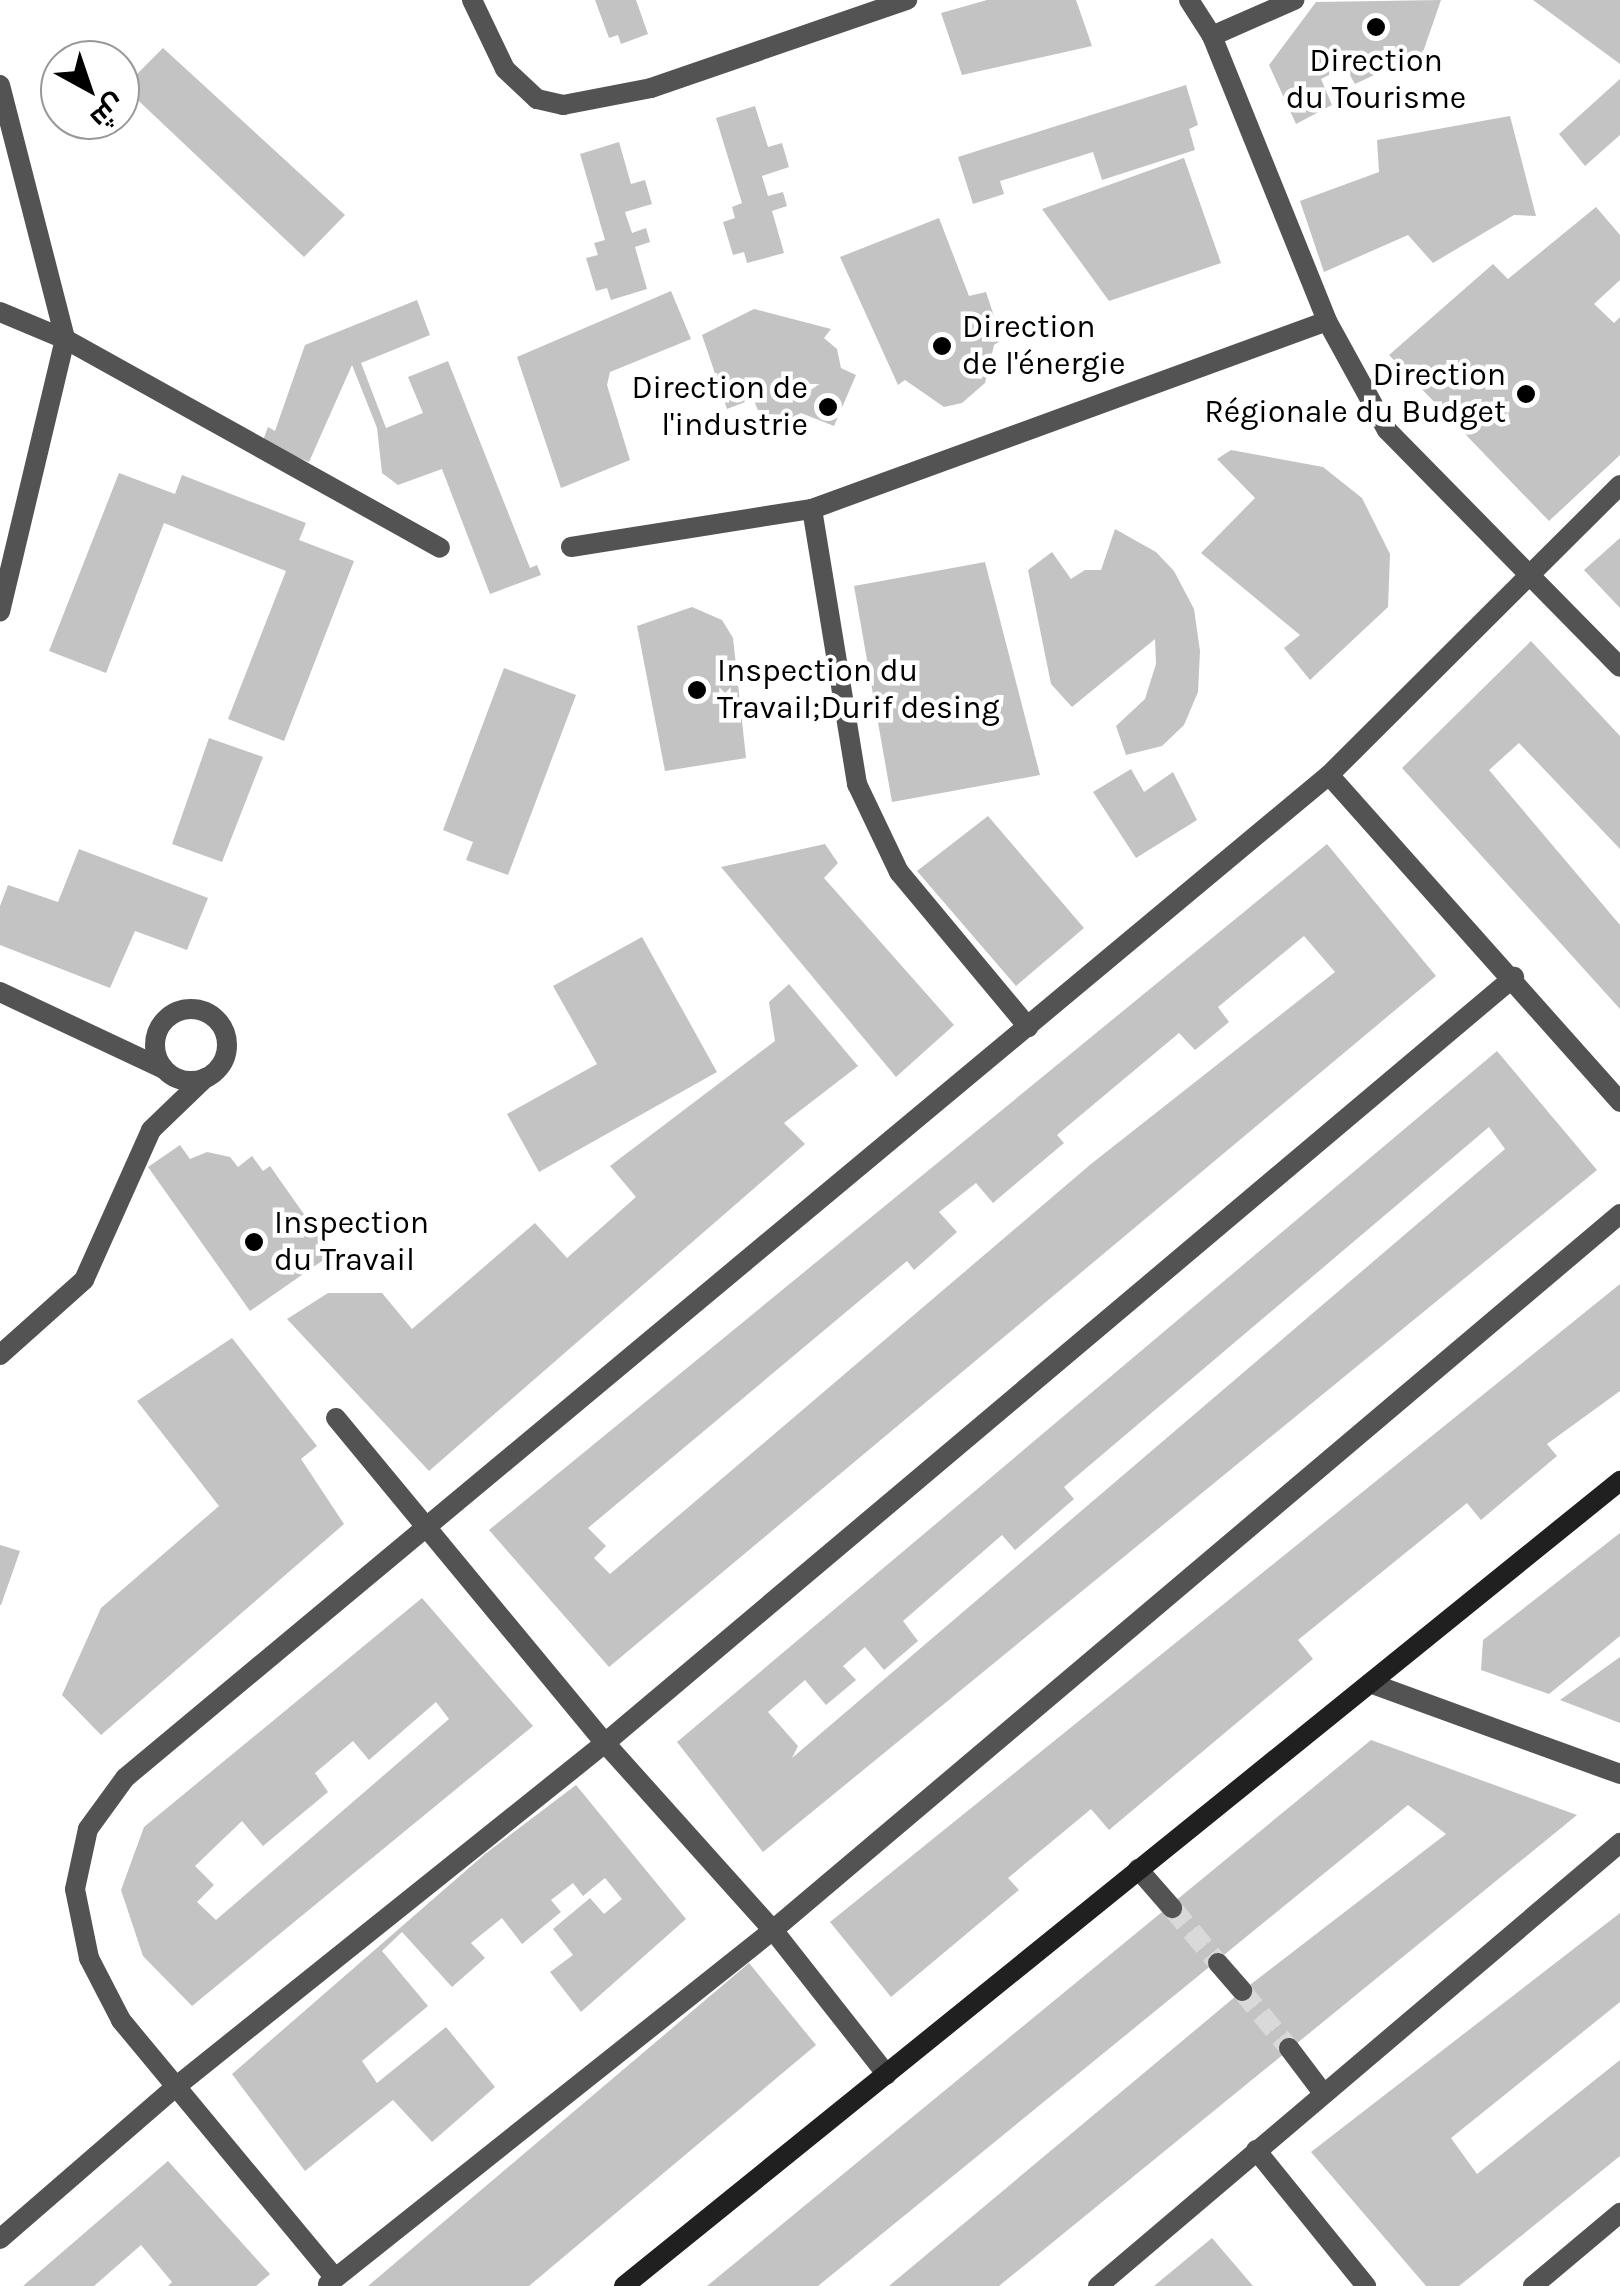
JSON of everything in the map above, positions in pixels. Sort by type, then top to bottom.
[{"type":"street","points":[[472,0],[505,69],[536,99],[563,105],[650,88],[907,0]]},
{"type":"street","points":[[1189,0],[1212,36],[1327,321],[1387,430],[1531,572],[1620,667]]},
{"type":"street","points":[[1212,36],[1294,0]]},
{"type":"street","points":[[0,85],[65,339],[0,610]]},
{"type":"street","points":[[0,312],[65,339],[440,548]]},
{"type":"street","points":[[571,547],[812,509],[1327,321]]},
{"type":"street","points":[[1620,485],[1329,775],[125,1778],[88,1829],[75,1890],[89,1958],[121,2020],[330,2282],[773,1930],[1620,1214]]},
{"type":"street","points":[[812,509],[858,784],[899,872],[1028,1027]]},
{"type":"street","points":[[1329,775],[1514,977],[1620,1102]]},
{"type":"street","points":[[0,2239],[173,2089],[605,1744],[1514,977]]},
{"type":"street","points":[[0,992],[183,1080],[205,1078]]},
{"type":"street","points":[[0,1355],[84,1280],[151,1130],[222,1062],[226,1038],[204,1012],[180,1011],[161,1025],[155,1048],[164,1069]]},
{"type":"street","points":[[336,1418],[422,1529],[605,1744],[773,1930],[887,2075]]},
{"type":"street","points":[[624,2286],[1620,1481]]},
{"type":"street","points":[[1370,1682],[1620,1774]]},
{"type":"street","points":[[1098,2286],[1620,1843]]},
{"type":"street","points":[[1138,1868],[1172,1908]]},
{"type":"street","points":[[1218,1963],[1242,1991]]},
{"type":"street","points":[[1288,2048],[1323,2093]]},
{"type":"street","points":[[1256,2150],[1366,2286]]},
{"type":"street","points":[[1533,2286],[1620,2213]]},
{"type":"building","points":[[595,0],[636,0],[648,34],[621,44],[618,35],[609,38]]},
{"type":"building","points":[[987,0],[1076,0],[1092,46],[962,75],[941,13]]},
{"type":"building","points":[[1441,0],[1423,52],[1355,84],[1345,67],[1321,79],[1332,105],[1296,124],[1269,65],[1316,2]]},
{"type":"building","points":[[1533,0],[1620,0],[1620,64]]},
{"type":"building","points":[[163,48],[345,215],[304,257],[140,102],[140,71]]},
{"type":"building","points":[[1620,79],[1620,135],[1585,166],[1559,134]]},
{"type":"building","points":[[1186,85],[1198,125],[1189,129],[1195,150],[1102,180],[1093,152],[1000,181],[1004,194],[973,204],[958,157]]},
{"type":"building","points":[[755,106],[768,147],[782,143],[789,167],[762,176],[768,196],[783,192],[787,206],[772,211],[784,253],[747,263],[744,252],[733,255],[723,222],[735,218],[732,207],[742,203],[716,118]]},
{"type":"building","points":[[1510,116],[1536,216],[1514,215],[1433,263],[1408,235],[1324,272],[1300,201],[1379,172],[1377,140]]},
{"type":"building","points":[[619,142],[631,184],[645,180],[652,204],[625,212],[632,233],[646,228],[650,242],[635,247],[647,289],[611,300],[607,288],[596,291],[586,258],[598,255],[594,243],[605,240],[580,154]]},
{"type":"building","points":[[1184,158],[1221,263],[1109,301],[1042,209]]},
{"type":"building","points":[[1596,207],[1620,235],[1620,280],[1594,304],[1614,323],[1620,317],[1620,455],[1549,521],[1389,355],[1493,264],[1508,279]]},
{"type":"building","points":[[939,218],[969,296],[986,292],[1002,340],[994,345],[985,383],[962,403],[944,407],[905,380],[898,385],[840,257]]},
{"type":"building","points":[[671,291],[691,339],[610,372],[607,385],[630,460],[561,488],[517,357]]},
{"type":"building","points":[[417,300],[430,335],[361,363],[386,428],[423,413],[408,377],[448,361],[530,568],[537,565],[541,575],[490,594],[442,469],[398,485],[382,473],[377,428],[352,365],[309,462],[262,443],[268,427],[275,431],[305,345]]},
{"type":"building","points":[[754,309],[831,329],[824,338],[837,349],[841,368],[856,375],[834,426],[801,413],[777,426],[761,417],[753,399],[727,409],[702,335]]},
{"type":"building","points":[[1231,450],[1323,467],[1362,498],[1390,554],[1388,607],[1310,680],[1284,648],[1300,635],[1201,553],[1255,498],[1217,459]]},
{"type":"building","points":[[119,473],[175,494],[182,475],[306,523],[299,540],[354,561],[284,741],[228,719],[286,571],[164,523],[106,673],[49,651]]},
{"type":"building","points":[[1115,529],[1156,552],[1174,571],[1194,609],[1200,651],[1198,692],[1184,725],[1162,746],[1126,755],[1116,726],[1145,699],[1156,664],[1155,639],[1072,707],[1051,684],[1028,570],[1052,552],[1071,579],[1085,570],[1101,570]]},
{"type":"building","points":[[1620,538],[1620,608],[1584,570]]},
{"type":"building","points":[[985,562],[1040,775],[892,802],[854,586]]},
{"type":"building","points":[[692,607],[722,620],[733,638],[746,758],[665,771],[637,626]]},
{"type":"building","points":[[1531,641],[1620,736],[1620,849],[1519,743],[1489,770],[1620,925],[1620,1009],[1402,768]]},
{"type":"building","points":[[504,668],[576,695],[508,875],[466,860],[473,842],[443,830]]},
{"type":"building","points":[[209,738],[263,757],[222,862],[172,844]]},
{"type":"building","points":[[1131,769],[1144,792],[1173,772],[1197,820],[1136,858],[1093,792]]},
{"type":"building","points":[[988,816],[1084,928],[1016,986],[917,871]]},
{"type":"building","points":[[825,844],[838,863],[824,878],[954,1025],[896,1077],[721,867]]},
{"type":"building","points":[[1327,844],[1436,976],[609,1667],[489,1530]],"holes":[[[1304,936],[1335,972],[1091,1164],[610,1574],[594,1558],[606,1546],[588,1528],[907,1261],[914,1270],[957,1232],[939,1212],[976,1183],[993,1203],[1064,1143],[1057,1135],[1179,1033],[1195,1050],[1229,1022],[1218,1007]]]},
{"type":"building","points":[[79,849],[208,898],[187,950],[135,931],[110,988],[0,945],[0,906],[8,885],[58,902]]},
{"type":"building","points":[[642,937],[717,1072],[539,1172],[507,1114],[597,1064],[553,986]]},
{"type":"building","points":[[789,984],[858,1066],[784,1123],[805,1144],[429,1471],[287,1319],[328,1293],[382,1293],[412,1329],[535,1223],[567,1258],[636,1197],[610,1166],[775,1041],[769,1002]]},
{"type":"building","points":[[1497,1051],[1597,1170],[763,1852],[677,1742]],"holes":[[[1489,1127],[1505,1149],[792,1758],[798,1746],[768,1712],[805,1680],[826,1705],[856,1680],[843,1666],[865,1647],[884,1670],[918,1641],[903,1621],[1002,1535],[1015,1550],[1074,1499],[1064,1487]]]},
{"type":"building","points":[[180,1145],[190,1159],[207,1152],[230,1157],[238,1167],[252,1156],[263,1171],[270,1166],[332,1254],[250,1311],[148,1167]]},
{"type":"building","points":[[1620,1284],[1620,1391],[1547,1444],[1557,1456],[1481,1520],[1467,1503],[1298,1640],[1313,1659],[1109,1830],[1091,1809],[1008,1878],[1019,1890],[891,1997],[830,1922]]},
{"type":"building","points":[[232,1338],[317,1446],[301,1459],[344,1524],[101,1735],[62,1695],[101,1608],[219,1506],[137,1401]]},
{"type":"building","points":[[1620,1533],[1620,1636],[1549,1694],[1481,1670],[1483,1640]]},
{"type":"building","points":[[0,1545],[20,1551],[1,1605],[0,1605]]},
{"type":"building","points":[[422,1598],[533,1726],[192,2006],[143,1956],[121,1890],[144,1827]],"holes":[[[436,1702],[449,1719],[216,1920],[197,1902],[214,1885],[195,1866],[242,1821],[263,1846],[328,1792],[315,1773],[353,1741],[369,1760]]]},
{"type":"building","points":[[1620,1657],[1620,1723],[1560,1700]]},
{"type":"building","points":[[1371,1740],[1577,1815],[999,2286],[889,2286],[1242,1991],[1446,1834],[1408,1805],[818,2286],[707,2286]]},
{"type":"building","points":[[576,1785],[686,1919],[581,2012],[550,1972],[573,1955],[553,1929],[590,1898],[604,1914],[622,1899],[605,1878],[583,1896],[573,1883],[551,1900],[561,1912],[522,1944],[502,1918],[471,1943],[485,1958],[452,1987],[402,1932],[382,1951],[428,2006],[362,2061],[377,2083],[446,2027],[495,2087],[432,2142],[393,2100],[305,2171],[232,2074],[485,1854]]},
{"type":"building","points":[[1620,1913],[1620,2002],[1451,2138],[1477,2174],[1620,2060],[1620,2156],[1459,2286],[1426,2286],[1311,2152]]},
{"type":"building","points":[[749,1963],[816,2045],[529,2286],[368,2286]]},
{"type":"building","points":[[168,2161],[270,2274],[256,2286],[168,2286],[172,2282],[141,2245],[94,2286],[23,2286]]},
{"type":"building","points":[[1212,2238],[1253,2286],[1154,2286]]},
{"type":"tunnel","points":[[1172,1908],[1218,1963]]},
{"type":"tunnel","points":[[1242,1991],[1289,2048]]},
{"type":"place","name":"Direction du Tourisme","points":[[1376,27]]},
{"type":"place","name":"Direction de l'énergie","points":[[942,346]]},
{"type":"place","name":"Direction Régionale du Budget","points":[[1526,394]]},
{"type":"place","name":"Direction de l'industrie","points":[[828,407]]},
{"type":"place","name":"Inspection du Travail;Durif desing","points":[[697,690]]},
{"type":"place","name":"Inspection du Travail","points":[[254,1242]]}]
